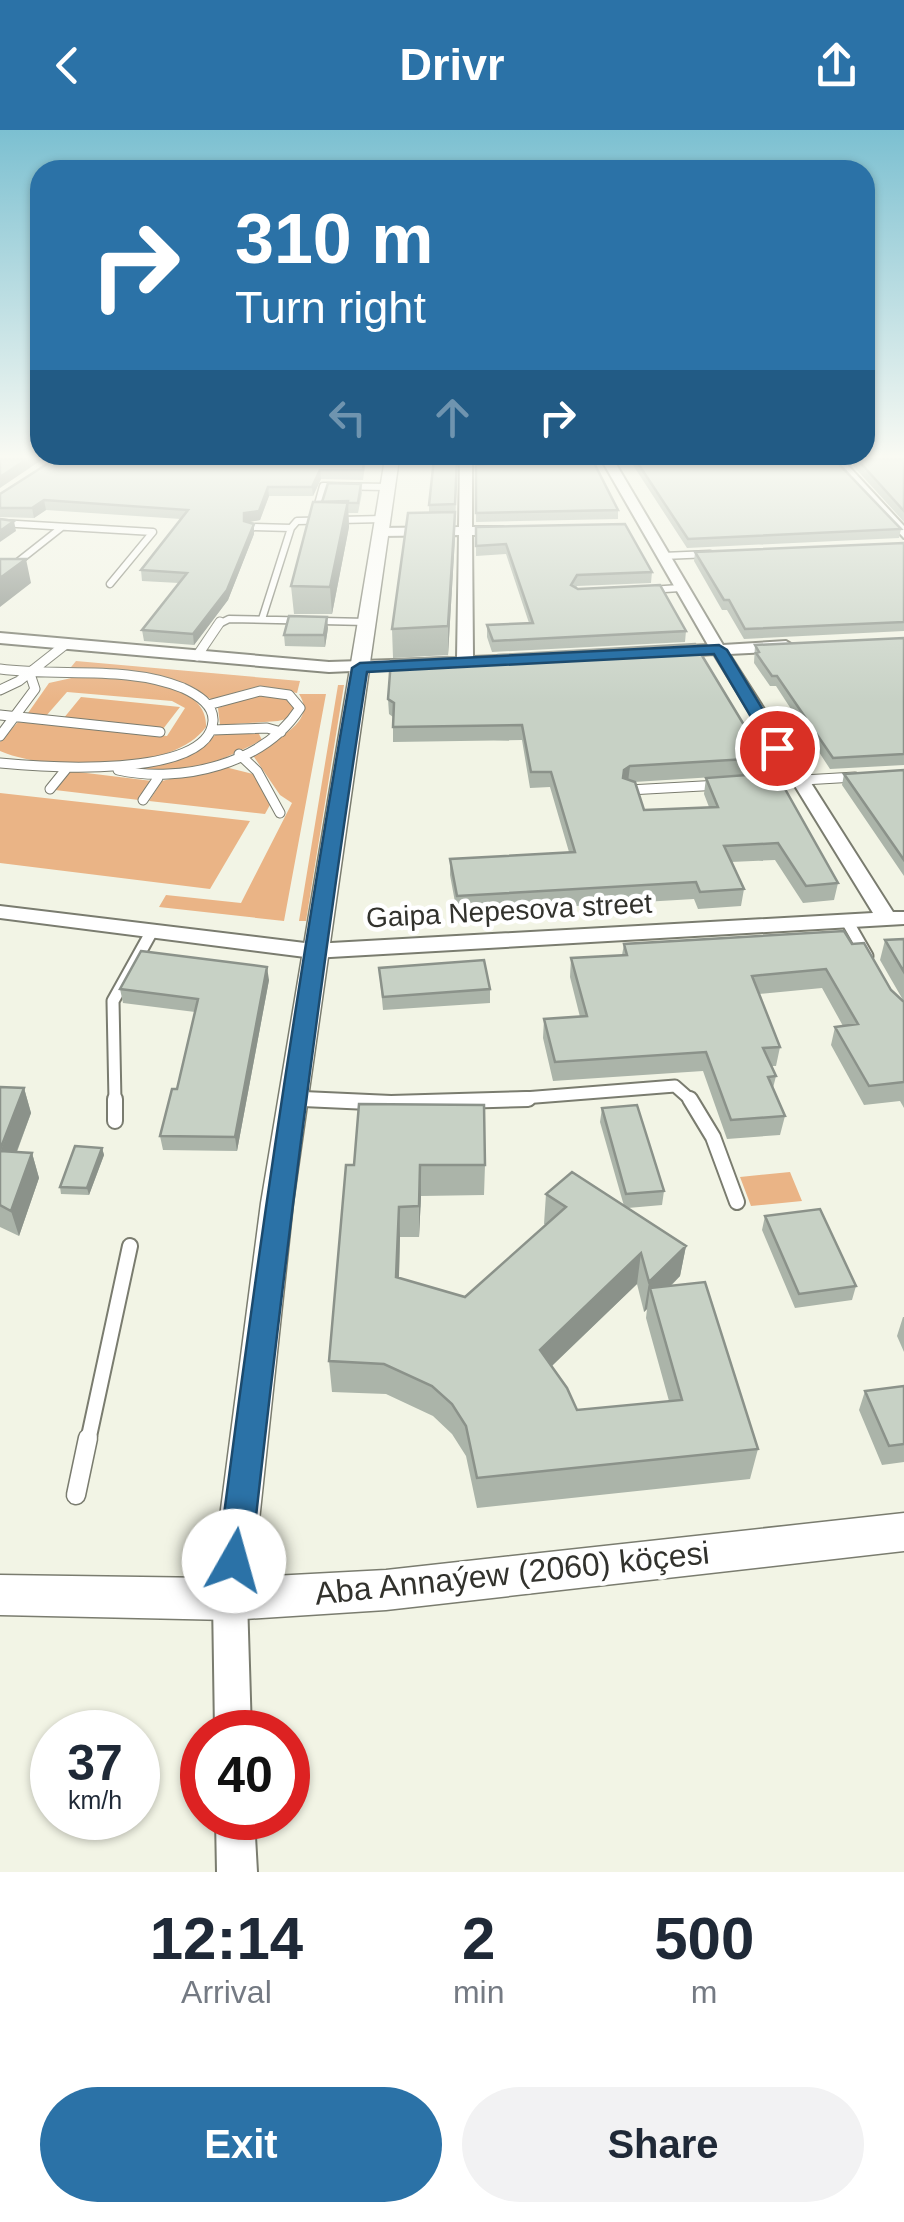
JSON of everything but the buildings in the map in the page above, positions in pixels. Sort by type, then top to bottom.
[{"type":"street","points":[[233,1710],[230,1599],[292,1097],[380,540]]},
{"type":"street","points":[[464,540],[465,663]]},
{"type":"street","points":[[650,540],[663,556],[796,780],[895,919]]},
{"type":"street","points":[[0,638],[360,668],[543,659]]},
{"type":"street","points":[[641,654],[812,644]]},
{"type":"street","name":"Gaipa Nepesova street","points":[[0,912],[313,951],[895,919]]},
{"type":"street","name":"Aba Annaýew (2060) köçesi","points":[[0,1595],[230,1599],[386,1590],[904,1532]]},
{"type":"street","points":[[236,1840],[237,1872]]},
{"type":"lane","points":[[0,576],[45,540]]},
{"type":"lane","points":[[110,584],[145,540]]},
{"type":"lane","points":[[262,619],[286,540]]},
{"type":"lane","points":[[663,556],[719,554]]},
{"type":"lane","points":[[646,590],[680,588]]},
{"type":"lane","points":[[197,656],[218,623],[262,619],[367,622]]},
{"type":"lane","points":[[0,687],[19,682],[66,644]]},
{"type":"lane","points":[[0,669],[30,674],[142,676],[187,690],[208,705],[212,730]]},
{"type":"lane","points":[[0,736],[36,689],[30,674]]},
{"type":"lane","points":[[0,763],[114,768],[158,778],[198,770],[240,754],[281,732],[300,708],[290,694],[260,691],[208,705]]},
{"type":"lane","points":[[0,716],[160,732]]},
{"type":"lane","points":[[114,768],[187,750],[212,730],[266,728],[281,732]]},
{"type":"lane","points":[[240,754],[257,771],[278,802],[280,813]]},
{"type":"lane","points":[[50,789],[66,768]]},
{"type":"lane","points":[[759,782],[873,775]]},
{"type":"lane","points":[[143,800],[158,778]]},
{"type":"lane","points":[[630,790],[741,783]]},
{"type":"lane","points":[[847,922],[875,971]]},
{"type":"lane","points":[[115,1121],[113,1002],[152,931]]},
{"type":"lane","points":[[292,1097],[381,1104],[544,1098],[674,1086],[688,1092],[702,1115],[737,1202]]},
{"type":"lane","points":[[76,1495],[130,1246]]},
{"type":"shaded area","points":[[76,661],[300,681],[297,693],[265,688],[213,700],[171,680],[67,672]]},
{"type":"shaded area","points":[[85,675],[139,680],[178,690],[203,711],[206,727],[166,754],[108,765],[48,763],[0,751],[0,742],[18,722],[167,736],[185,708],[172,701],[67,692],[46,716],[28,713],[49,683]]},
{"type":"shaded area","points":[[338,685],[344,685],[306,921],[299,921]]},
{"type":"shaded area","points":[[256,694],[287,697],[294,709],[286,719],[278,721],[220,725],[218,708]]},
{"type":"shaded area","points":[[299,694],[326,694],[284,921],[159,907],[166,895],[241,903],[292,803],[280,795],[252,754],[298,723],[303,714]]},
{"type":"shaded area","points":[[81,697],[180,707],[163,729],[63,719]]},
{"type":"shaded area","points":[[258,732],[262,740],[200,766],[169,771],[134,768],[201,746],[218,733]]},
{"type":"shaded area","points":[[221,766],[253,774],[271,803],[265,814],[149,801],[162,781]]},
{"type":"shaded area","points":[[70,771],[152,781],[139,800],[55,790]]},
{"type":"shaded area","points":[[0,793],[250,821],[210,889],[0,863]]},
{"type":"shaded area","points":[[790,1172],[802,1201],[751,1206],[740,1177]]},
{"type":"route","points":[[234,1561],[277,1204],[313,951],[360,668],[719,650],[777,748]]}]
